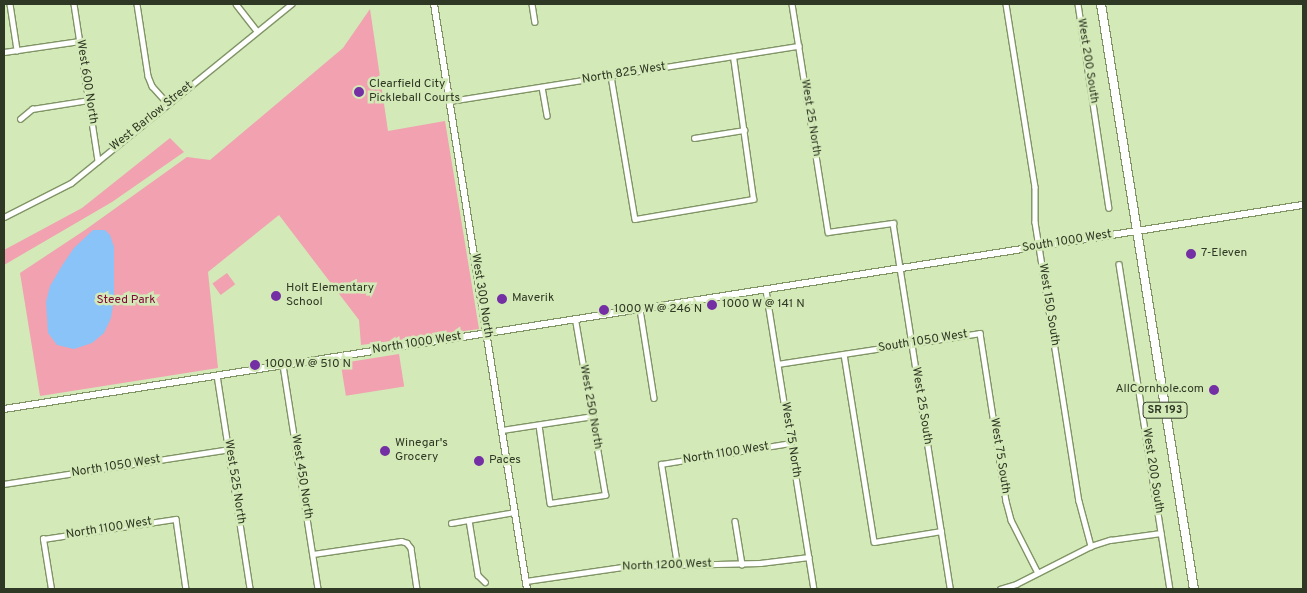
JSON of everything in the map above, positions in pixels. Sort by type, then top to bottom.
[{"type":"main road","name":"West 300 North","points":[[434,4],[527,589]]},
{"type":"main road","name":"SR 193","points":[[1101,4],[1194,589]]},
{"type":"main road","name":"South 1000 West","points":[[830,279],[1303,205]]},
{"type":"main road","name":"North 1000 West","points":[[4,407],[218,376],[830,279]]},
{"type":"street","points":[[10,4],[17,50]]},
{"type":"street","name":"West 600 North","points":[[74,4],[98,161]]},
{"type":"street","points":[[137,4],[148,76],[152,86],[168,104]]},
{"type":"street","points":[[236,4],[257,31]]},
{"type":"street","name":"West Barlow Street","points":[[4,217],[71,183],[291,4]]},
{"type":"street","points":[[532,4],[535,22]]},
{"type":"street","name":"West 25 North","points":[[792,4],[828,232],[893,223]]},
{"type":"street","name":"West 150 South","points":[[1006,4],[1036,187],[1035,222],[1079,501],[1090,546]]},
{"type":"street","name":"West 200 South","points":[[1078,4],[1110,208]]},
{"type":"street","points":[[4,52],[79,41]]},
{"type":"street","name":"North 825 West","points":[[450,101],[799,46]]},
{"type":"street","points":[[611,76],[635,219],[753,199],[733,57]]},
{"type":"street","points":[[542,87],[547,116]]},
{"type":"street","points":[[20,119],[32,109],[89,100]]},
{"type":"street","points":[[694,138],[744,130]]},
{"type":"street","name":"West 25 South","points":[[893,223],[950,589]]},
{"type":"street","name":"West 200 South","points":[[1119,264],[1170,589]]},
{"type":"street","name":"West 75 North","points":[[766,290],[814,589]]},
{"type":"street","points":[[640,309],[654,398]]},
{"type":"street","name":"West 250 North","points":[[538,425],[550,503],[605,495],[575,319]]},
{"type":"street","name":"South 1050 West","points":[[844,354],[980,332]]},
{"type":"street","name":"West 75 South","points":[[980,332],[1006,501],[1011,520],[1038,573]]},
{"type":"street","points":[[778,364],[844,354],[874,542],[941,531]]},
{"type":"street","name":"West 450 North","points":[[283,365],[318,589]]},
{"type":"street","name":"West 525 North","points":[[218,376],[250,589]]},
{"type":"street","points":[[502,430],[593,416]]},
{"type":"street","name":"North 1100 West","points":[[676,565],[661,464],[790,443]]},
{"type":"street","name":"North 1050 West","points":[[4,484],[229,449]]},
{"type":"street","points":[[451,523],[515,512]]},
{"type":"street","name":"North 1100 West","points":[[51,589],[43,540],[176,519],[186,589]]},
{"type":"street","points":[[469,520],[478,575],[485,582]]},
{"type":"street","points":[[735,521],[742,564]]},
{"type":"street","points":[[1000,589],[1016,584],[1090,546],[1110,540],[1161,532]]},
{"type":"street","points":[[313,554],[401,542],[406,543],[411,548],[417,589]]},
{"type":"street","name":"North 1200 West","points":[[526,581],[610,568],[742,564],[808,557]]},
{"type":"green space","name":"Steed Park","points":[[370,9],[388,131],[445,121],[479,329],[361,345],[359,320],[279,215],[208,272],[218,368],[40,396],[20,273],[85,230],[187,157],[210,160],[343,48]]},
{"type":"green space","points":[[170,138],[184,152],[112,202],[4,265],[4,250],[82,208]]},
{"type":"green space","points":[[227,273],[235,284],[221,295],[212,284]]},
{"type":"green space","points":[[399,354],[404,387],[346,396],[341,363]]},
{"type":"water","points":[[93,230],[105,230],[110,235],[114,247],[114,299],[111,318],[104,333],[92,343],[74,349],[57,345],[48,333],[46,302],[50,286],[63,264],[74,248]]},
{"type":"place","name":"Clearfield City Pickleball Courts","points":[[359,92]]},
{"type":"place","name":"7-Eleven","points":[[1191,254]]},
{"type":"place","name":"Holt Elementary School","points":[[276,296]]},
{"type":"place","name":"Maverik","points":[[502,299]]},
{"type":"place","name":"1000 W @ 141 N","points":[[712,305]]},
{"type":"place","name":"1000 W @ 246 N","points":[[604,310]]},
{"type":"place","name":"1000 W @ 510 N","points":[[255,365]]},
{"type":"place","name":"AllCornhole.com","points":[[1214,390]]},
{"type":"place","name":"Winegar's Grocery","points":[[385,451]]},
{"type":"place","name":"Paces","points":[[479,461]]}]
